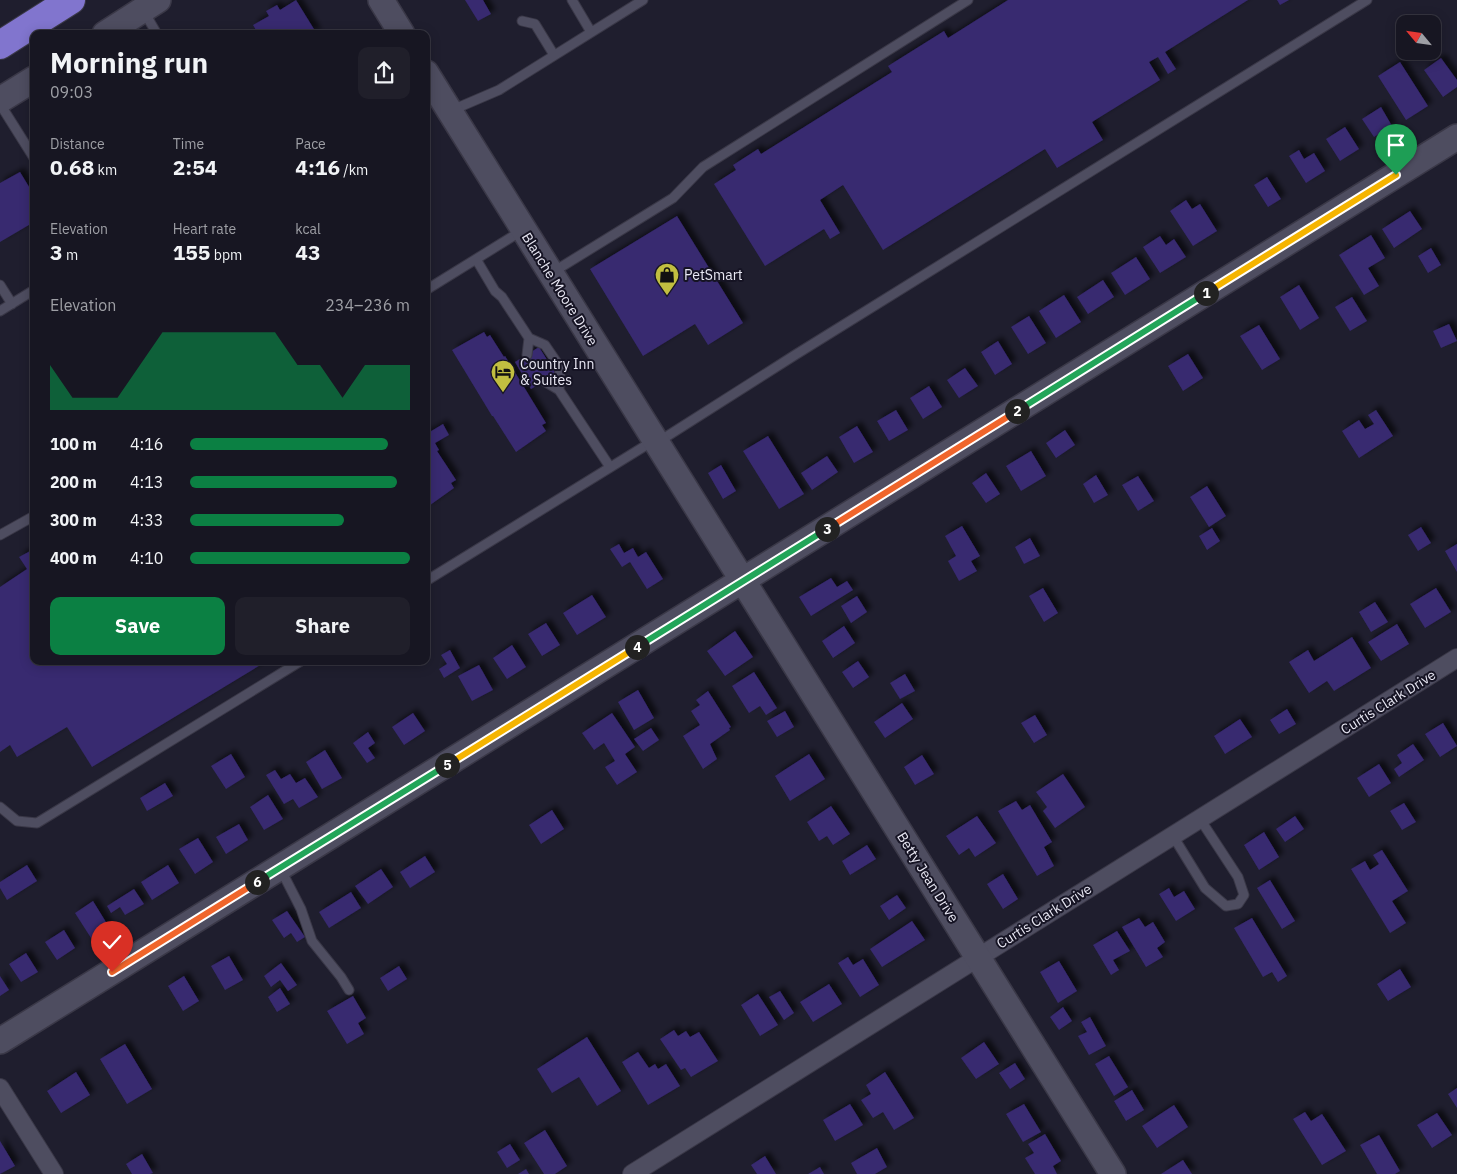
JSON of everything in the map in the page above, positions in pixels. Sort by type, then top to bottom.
[{"type":"highway","points":[[0,45],[71,0]]},
{"type":"street","points":[[381,0],[400,30]]},
{"type":"street","points":[[110,30],[150,5]]},
{"type":"street","name":"Blanche Moore Drive","points":[[430,79],[744,581]]},
{"type":"street","points":[[0,102],[30,82]]},
{"type":"street","points":[[0,1041],[1457,137]]},
{"type":"street","name":"Betty Jean Drive","points":[[744,581],[1113,1174]]},
{"type":"street","name":"Curtis Clark Drive","points":[[632,1174],[1457,658]]},
{"type":"street","points":[[0,1088],[54,1174]]},
{"type":"lane","points":[[572,0],[591,32]]},
{"type":"lane","points":[[450,111],[499,90],[642,0]]},
{"type":"lane","points":[[551,274],[672,198],[703,167],[968,0]]},
{"type":"lane","points":[[430,579],[610,467],[656,441],[1366,0]]},
{"type":"lane","points":[[150,5],[156,30]]},
{"type":"lane","points":[[522,21],[535,24],[554,55]]},
{"type":"lane","points":[[0,102],[30,151]]},
{"type":"lane","points":[[430,288],[524,230]]},
{"type":"lane","points":[[476,259],[495,291],[502,297],[529,338],[545,345],[560,367],[559,390]]},
{"type":"lane","points":[[0,286],[12,304]]},
{"type":"lane","points":[[0,311],[30,293]]},
{"type":"lane","points":[[527,355],[529,338]]},
{"type":"lane","points":[[544,381],[559,390],[610,467]]},
{"type":"lane","points":[[0,535],[30,518]]},
{"type":"lane","points":[[0,807],[16,820],[37,823],[294,665]]},
{"type":"lane","points":[[1173,836],[1205,888],[1226,906],[1238,904],[1244,895],[1238,877],[1200,819]]},
{"type":"lane","points":[[279,868],[301,909],[312,941],[349,990]]},
{"type":"building","points":[[296,0],[315,30],[256,30],[253,25],[269,16],[266,11],[277,5],[280,10]]},
{"type":"building","points":[[465,0],[483,0],[491,14],[478,21]]},
{"type":"building","points":[[1008,0],[1248,0],[1165,52],[1176,69],[1168,74],[1158,57],[1149,62],[1160,80],[1092,122],[1103,140],[1057,168],[1045,149],[883,250],[843,185],[820,200],[840,233],[830,239],[824,229],[765,266],[714,184],[736,170],[733,165],[758,149],[761,154],[892,72],[888,66],[944,31],[948,38]]},
{"type":"building","points":[[1277,0],[1289,0],[1280,5]]},
{"type":"building","points":[[1441,58],[1457,80],[1457,87],[1443,97],[1424,70],[1441,60]]},
{"type":"building","points":[[1400,62],[1428,106],[1406,120],[1378,76]]},
{"type":"building","points":[[1381,107],[1392,126],[1374,137],[1362,119]]},
{"type":"building","points":[[1345,127],[1359,149],[1340,161],[1326,139]]},
{"type":"building","points":[[1299,150],[1304,159],[1314,153],[1325,171],[1306,183],[1289,156]]},
{"type":"building","points":[[20,172],[30,188],[30,224],[0,242],[0,183]]},
{"type":"building","points":[[1267,177],[1281,199],[1268,207],[1254,185]]},
{"type":"building","points":[[1186,200],[1192,209],[1200,204],[1217,231],[1193,246],[1170,211]]},
{"type":"building","points":[[1410,211],[1422,229],[1394,248],[1382,229]]},
{"type":"building","name":"PetSmart","points":[[677,216],[743,323],[708,345],[695,324],[643,356],[590,269]]},
{"type":"building","points":[[1371,235],[1385,258],[1368,268],[1379,286],[1364,295],[1339,255]]},
{"type":"building","points":[[1160,236],[1166,245],[1174,239],[1186,257],[1160,273],[1143,247]]},
{"type":"building","points":[[1431,248],[1441,265],[1428,273],[1418,256]]},
{"type":"building","points":[[1136,257],[1150,279],[1125,295],[1111,273]]},
{"type":"building","points":[[1103,280],[1114,297],[1088,314],[1077,297]]},
{"type":"building","points":[[1299,285],[1319,318],[1300,330],[1280,297]]},
{"type":"building","points":[[1064,295],[1081,322],[1056,338],[1039,311]]},
{"type":"building","points":[[1352,297],[1367,321],[1350,331],[1335,307]]},
{"type":"building","points":[[1029,316],[1046,343],[1028,354],[1011,327]]},
{"type":"building","points":[[1449,324],[1457,341],[1441,348],[1433,331]]},
{"type":"building","points":[[1259,325],[1280,359],[1262,370],[1240,336]]},
{"type":"building","name":"Country Inn & Suites","points":[[484,332],[487,337],[490,335],[505,356],[546,423],[542,425],[546,431],[516,452],[452,350]]},
{"type":"building","points":[[998,341],[1012,364],[995,375],[981,352]]},
{"type":"building","points":[[539,347],[556,374],[531,389],[515,362]]},
{"type":"building","points":[[1188,354],[1203,378],[1183,391],[1168,366]]},
{"type":"building","points":[[965,368],[978,386],[959,398],[947,380]]},
{"type":"building","points":[[929,386],[942,407],[923,419],[910,398]]},
{"type":"building","points":[[896,410],[908,430],[889,441],[877,421]]},
{"type":"building","points":[[1376,410],[1393,436],[1359,458],[1342,431],[1359,420],[1365,429],[1374,424],[1368,415]]},
{"type":"building","points":[[443,424],[449,435],[435,443],[439,450],[437,451],[456,480],[451,483],[454,488],[430,505],[430,432]]},
{"type":"building","points":[[857,426],[873,452],[854,463],[839,437]]},
{"type":"building","points":[[1065,430],[1075,445],[1056,458],[1046,443]]},
{"type":"building","points":[[768,436],[804,494],[779,509],[743,451]]},
{"type":"building","points":[[1031,451],[1046,476],[1021,491],[1006,466]]},
{"type":"building","points":[[827,456],[838,472],[812,490],[801,473]]},
{"type":"building","points":[[721,465],[736,491],[723,499],[708,473]]},
{"type":"building","points":[[986,473],[1000,494],[986,503],[972,483]]},
{"type":"building","points":[[1096,475],[1108,495],[1094,503],[1083,484]]},
{"type":"building","points":[[1138,476],[1154,501],[1138,511],[1122,485]]},
{"type":"building","points":[[1207,486],[1226,516],[1209,527],[1190,497]]},
{"type":"building","points":[[962,526],[980,556],[971,561],[977,571],[959,581],[948,561],[956,556],[945,536]]},
{"type":"building","points":[[1421,527],[1431,543],[1418,551],[1408,535]]},
{"type":"building","points":[[1212,528],[1220,541],[1207,550],[1199,536]]},
{"type":"building","points":[[1030,538],[1040,556],[1024,564],[1015,547]]},
{"type":"building","points":[[619,544],[624,553],[633,548],[638,557],[646,552],[663,579],[647,589],[630,562],[622,567],[610,549]]},
{"type":"building","points":[[1457,544],[1457,572],[1445,551]]},
{"type":"building","points":[[30,551],[30,665],[260,665],[92,767],[67,727],[17,757],[10,745],[0,752],[0,587],[27,569],[19,557]]},
{"type":"building","points":[[831,578],[837,587],[847,581],[853,590],[811,616],[799,597]]},
{"type":"building","points":[[1043,588],[1058,613],[1044,622],[1029,596]]},
{"type":"building","points":[[1436,588],[1451,612],[1425,628],[1410,604]]},
{"type":"building","points":[[592,595],[606,617],[577,635],[563,613]]},
{"type":"building","points":[[857,596],[867,612],[851,623],[841,606]]},
{"type":"building","points":[[1375,602],[1388,622],[1371,632],[1359,612]]},
{"type":"building","points":[[546,623],[560,645],[542,656],[528,634]]},
{"type":"building","points":[[1397,624],[1409,644],[1381,661],[1368,642]]},
{"type":"building","points":[[844,626],[855,643],[833,658],[822,641]]},
{"type":"building","points":[[735,631],[753,657],[725,676],[707,651]]},
{"type":"building","points":[[1352,637],[1371,668],[1334,691],[1327,681],[1309,693],[1289,662],[1308,650],[1314,661]]},
{"type":"building","points":[[512,645],[526,667],[507,679],[493,658]]},
{"type":"building","points":[[450,650],[460,668],[444,678],[439,669],[447,664],[441,655]]},
{"type":"building","points":[[858,661],[869,677],[853,688],[842,672]]},
{"type":"building","points":[[479,665],[493,690],[472,701],[458,676]]},
{"type":"building","points":[[754,672],[777,708],[766,715],[760,706],[749,713],[732,686]]},
{"type":"building","points":[[905,674],[915,691],[900,699],[890,683]]},
{"type":"building","points":[[638,690],[654,718],[634,730],[618,702]]},
{"type":"building","points":[[708,691],[731,727],[729,728],[730,730],[710,744],[717,759],[703,769],[683,736],[700,725],[691,711],[700,705],[696,700]]},
{"type":"building","points":[[902,703],[913,719],[885,738],[874,722]]},
{"type":"building","points":[[1287,709],[1296,724],[1279,734],[1270,720]]},
{"type":"building","points":[[785,711],[794,727],[777,737],[767,721]]},
{"type":"building","points":[[413,713],[425,731],[404,745],[392,727]]},
{"type":"building","points":[[612,713],[635,747],[625,754],[637,772],[617,785],[605,767],[615,761],[604,743],[594,750],[582,733]]},
{"type":"building","points":[[1035,715],[1047,735],[1034,743],[1021,723]]},
{"type":"building","points":[[1240,719],[1252,737],[1225,754],[1214,736]]},
{"type":"building","points":[[1443,723],[1457,746],[1440,757],[1425,734]]},
{"type":"building","points":[[651,728],[659,740],[643,751],[634,739]]},
{"type":"building","points":[[368,732],[375,743],[368,748],[375,758],[367,763],[353,743]]},
{"type":"building","points":[[1413,744],[1424,760],[1399,777],[1394,769],[1402,763],[1397,755]]},
{"type":"building","points":[[325,750],[342,778],[322,789],[306,762]]},
{"type":"building","points":[[231,754],[245,777],[226,789],[211,766]]},
{"type":"building","points":[[809,754],[825,779],[790,801],[775,776]]},
{"type":"building","points":[[922,755],[934,774],[915,785],[904,767]]},
{"type":"building","points":[[1379,764],[1391,783],[1369,797],[1357,778]]},
{"type":"building","points":[[275,770],[281,779],[290,774],[296,783],[305,778],[318,797],[299,808],[293,799],[284,804],[266,775]]},
{"type":"building","points":[[1063,774],[1085,807],[1055,828],[1043,811],[1047,807],[1036,792]]},
{"type":"building","points":[[165,783],[173,796],[147,811],[140,798]]},
{"type":"building","points":[[268,795],[283,819],[264,830],[250,807]]},
{"type":"building","points":[[1016,801],[1022,810],[1030,805],[1052,842],[1044,847],[1054,866],[1037,876],[998,811]]},
{"type":"building","points":[[1404,803],[1416,822],[1402,830],[1390,811]]},
{"type":"building","points":[[831,806],[850,834],[833,845],[827,836],[819,841],[807,822]]},
{"type":"building","points":[[552,810],[564,829],[541,844],[529,825]]},
{"type":"building","points":[[977,816],[996,843],[975,857],[969,848],[959,855],[946,836]]},
{"type":"building","points":[[1295,816],[1304,829],[1285,842],[1276,829]]},
{"type":"building","points":[[239,824],[248,840],[226,854],[216,837]]},
{"type":"building","points":[[1264,832],[1279,857],[1259,870],[1244,845]]},
{"type":"building","points":[[198,838],[213,862],[195,874],[179,849]]},
{"type":"building","points":[[867,845],[876,859],[850,875],[842,861]]},
{"type":"building","points":[[1382,850],[1408,891],[1392,901],[1406,923],[1390,933],[1351,869],[1365,861],[1370,870],[1379,864],[1373,855]]},
{"type":"building","points":[[425,856],[435,872],[410,888],[400,872]]},
{"type":"building","points":[[27,865],[37,881],[7,900],[0,888],[0,882]]},
{"type":"building","points":[[168,865],[179,883],[152,900],[141,882]]},
{"type":"building","points":[[381,869],[393,887],[368,904],[355,886]]},
{"type":"building","points":[[1003,874],[1018,899],[1003,909],[987,884]]},
{"type":"building","points":[[1270,880],[1295,921],[1282,929],[1257,888]]},
{"type":"building","points":[[1169,888],[1174,897],[1184,891],[1195,909],[1176,921],[1159,894]]},
{"type":"building","points":[[134,889],[144,904],[125,915],[120,907],[111,913],[107,906]]},
{"type":"building","points":[[351,892],[361,908],[329,928],[319,912]]},
{"type":"building","points":[[897,895],[906,908],[889,920],[880,906]]},
{"type":"building","points":[[93,901],[109,927],[91,938],[75,913]]},
{"type":"building","points":[[287,911],[305,937],[297,942],[291,933],[284,938],[272,920]]},
{"type":"building","points":[[1139,918],[1145,927],[1153,922],[1165,942],[1157,948],[1163,957],[1146,967],[1122,927]]},
{"type":"building","points":[[1252,918],[1287,976],[1278,982],[1272,972],[1263,977],[1234,928]]},
{"type":"building","points":[[912,921],[925,940],[882,967],[870,949]]},
{"type":"building","points":[[64,930],[75,948],[57,960],[45,942]]},
{"type":"building","points":[[1117,931],[1130,951],[1113,960],[1119,970],[1111,975],[1093,945]]},
{"type":"building","points":[[26,953],[38,972],[21,982],[9,964]]},
{"type":"building","points":[[229,956],[243,980],[225,990],[211,966]]},
{"type":"building","points":[[848,957],[853,965],[863,959],[879,985],[860,997],[838,963]]},
{"type":"building","points":[[1059,961],[1077,991],[1058,1003],[1040,972]]},
{"type":"building","points":[[281,963],[297,985],[288,991],[280,980],[271,987],[264,976]]},
{"type":"building","points":[[399,966],[407,979],[388,991],[380,978]]},
{"type":"building","points":[[1400,969],[1411,987],[1388,1001],[1377,984]]},
{"type":"building","points":[[0,976],[9,990],[0,996]]},
{"type":"building","points":[[184,976],[199,1001],[183,1011],[168,986]]},
{"type":"building","points":[[829,984],[842,1004],[813,1022],[800,1002]]},
{"type":"building","points":[[280,988],[290,1004],[277,1012],[268,997]]},
{"type":"building","points":[[780,991],[794,1013],[784,1020],[769,997]]},
{"type":"building","points":[[758,994],[778,1025],[760,1036],[741,1005]]},
{"type":"building","points":[[353,996],[366,1018],[358,1023],[364,1034],[347,1044],[327,1011]]},
{"type":"building","points":[[1063,1007],[1072,1021],[1059,1030],[1050,1017]]},
{"type":"building","points":[[1090,1017],[1106,1046],[1089,1055],[1078,1036],[1087,1032],[1081,1022]]},
{"type":"building","points":[[674,1030],[678,1036],[686,1031],[690,1037],[699,1032],[718,1061],[691,1077],[685,1068],[681,1070],[660,1039]]},
{"type":"building","points":[[587,1037],[621,1091],[597,1106],[579,1077],[552,1093],[537,1069]]},
{"type":"building","points":[[984,1042],[999,1064],[976,1079],[961,1058]]},
{"type":"building","points":[[125,1044],[152,1089],[127,1104],[100,1059]]},
{"type":"building","points":[[638,1052],[649,1068],[655,1064],[658,1069],[666,1064],[680,1086],[648,1105],[622,1062]]},
{"type":"building","points":[[1109,1056],[1128,1087],[1114,1096],[1095,1064]]},
{"type":"building","points":[[1015,1063],[1025,1079],[1010,1089],[999,1073]]},
{"type":"building","points":[[76,1072],[90,1095],[61,1113],[47,1091]]},
{"type":"building","points":[[885,1072],[914,1118],[894,1130],[883,1112],[873,1118],[861,1100],[871,1094],[866,1085]]},
{"type":"building","points":[[1457,1088],[1457,1108],[1448,1094]]},
{"type":"building","points":[[1132,1090],[1144,1110],[1126,1121],[1114,1101]]},
{"type":"building","points":[[850,1104],[863,1125],[835,1141],[823,1120]]},
{"type":"building","points":[[1024,1104],[1041,1132],[1023,1142],[1006,1114]]},
{"type":"building","points":[[1174,1105],[1188,1127],[1157,1148],[1142,1126]]},
{"type":"building","points":[[1305,1112],[1311,1121],[1322,1114],[1346,1151],[1322,1165],[1293,1119]]},
{"type":"building","points":[[1437,1113],[1452,1135],[1432,1148],[1417,1125]]},
{"type":"building","points":[[545,1130],[567,1166],[555,1174],[544,1174],[524,1143]]},
{"type":"building","points":[[1045,1134],[1061,1161],[1053,1166],[1057,1174],[1035,1174],[1025,1158],[1034,1153],[1028,1144]]},
{"type":"building","points":[[1379,1135],[1400,1171],[1395,1174],[1377,1174],[1360,1145]]},
{"type":"building","points":[[0,1141],[15,1166],[0,1174]]},
{"type":"building","points":[[510,1144],[520,1160],[507,1168],[497,1152]]},
{"type":"building","points":[[877,1148],[887,1167],[875,1174],[857,1174],[851,1163]]},
{"type":"building","points":[[142,1154],[153,1173],[132,1174],[126,1164]]},
{"type":"building","points":[[765,1156],[776,1174],[757,1174],[751,1165]]},
{"type":"building","points":[[1183,1160],[1192,1174],[1161,1174]]},
{"type":"building","points":[[820,1167],[824,1174],[808,1174]]},
{"type":"building","points":[[526,1169],[529,1174],[518,1174]]},
{"type":"place","name":"PetSmart","points":[[667,296]]},
{"type":"place","name":"Country Inn & Suites","points":[[503,393]]},
{"type":"route","points":[[112,972],[1396,175]]}]
